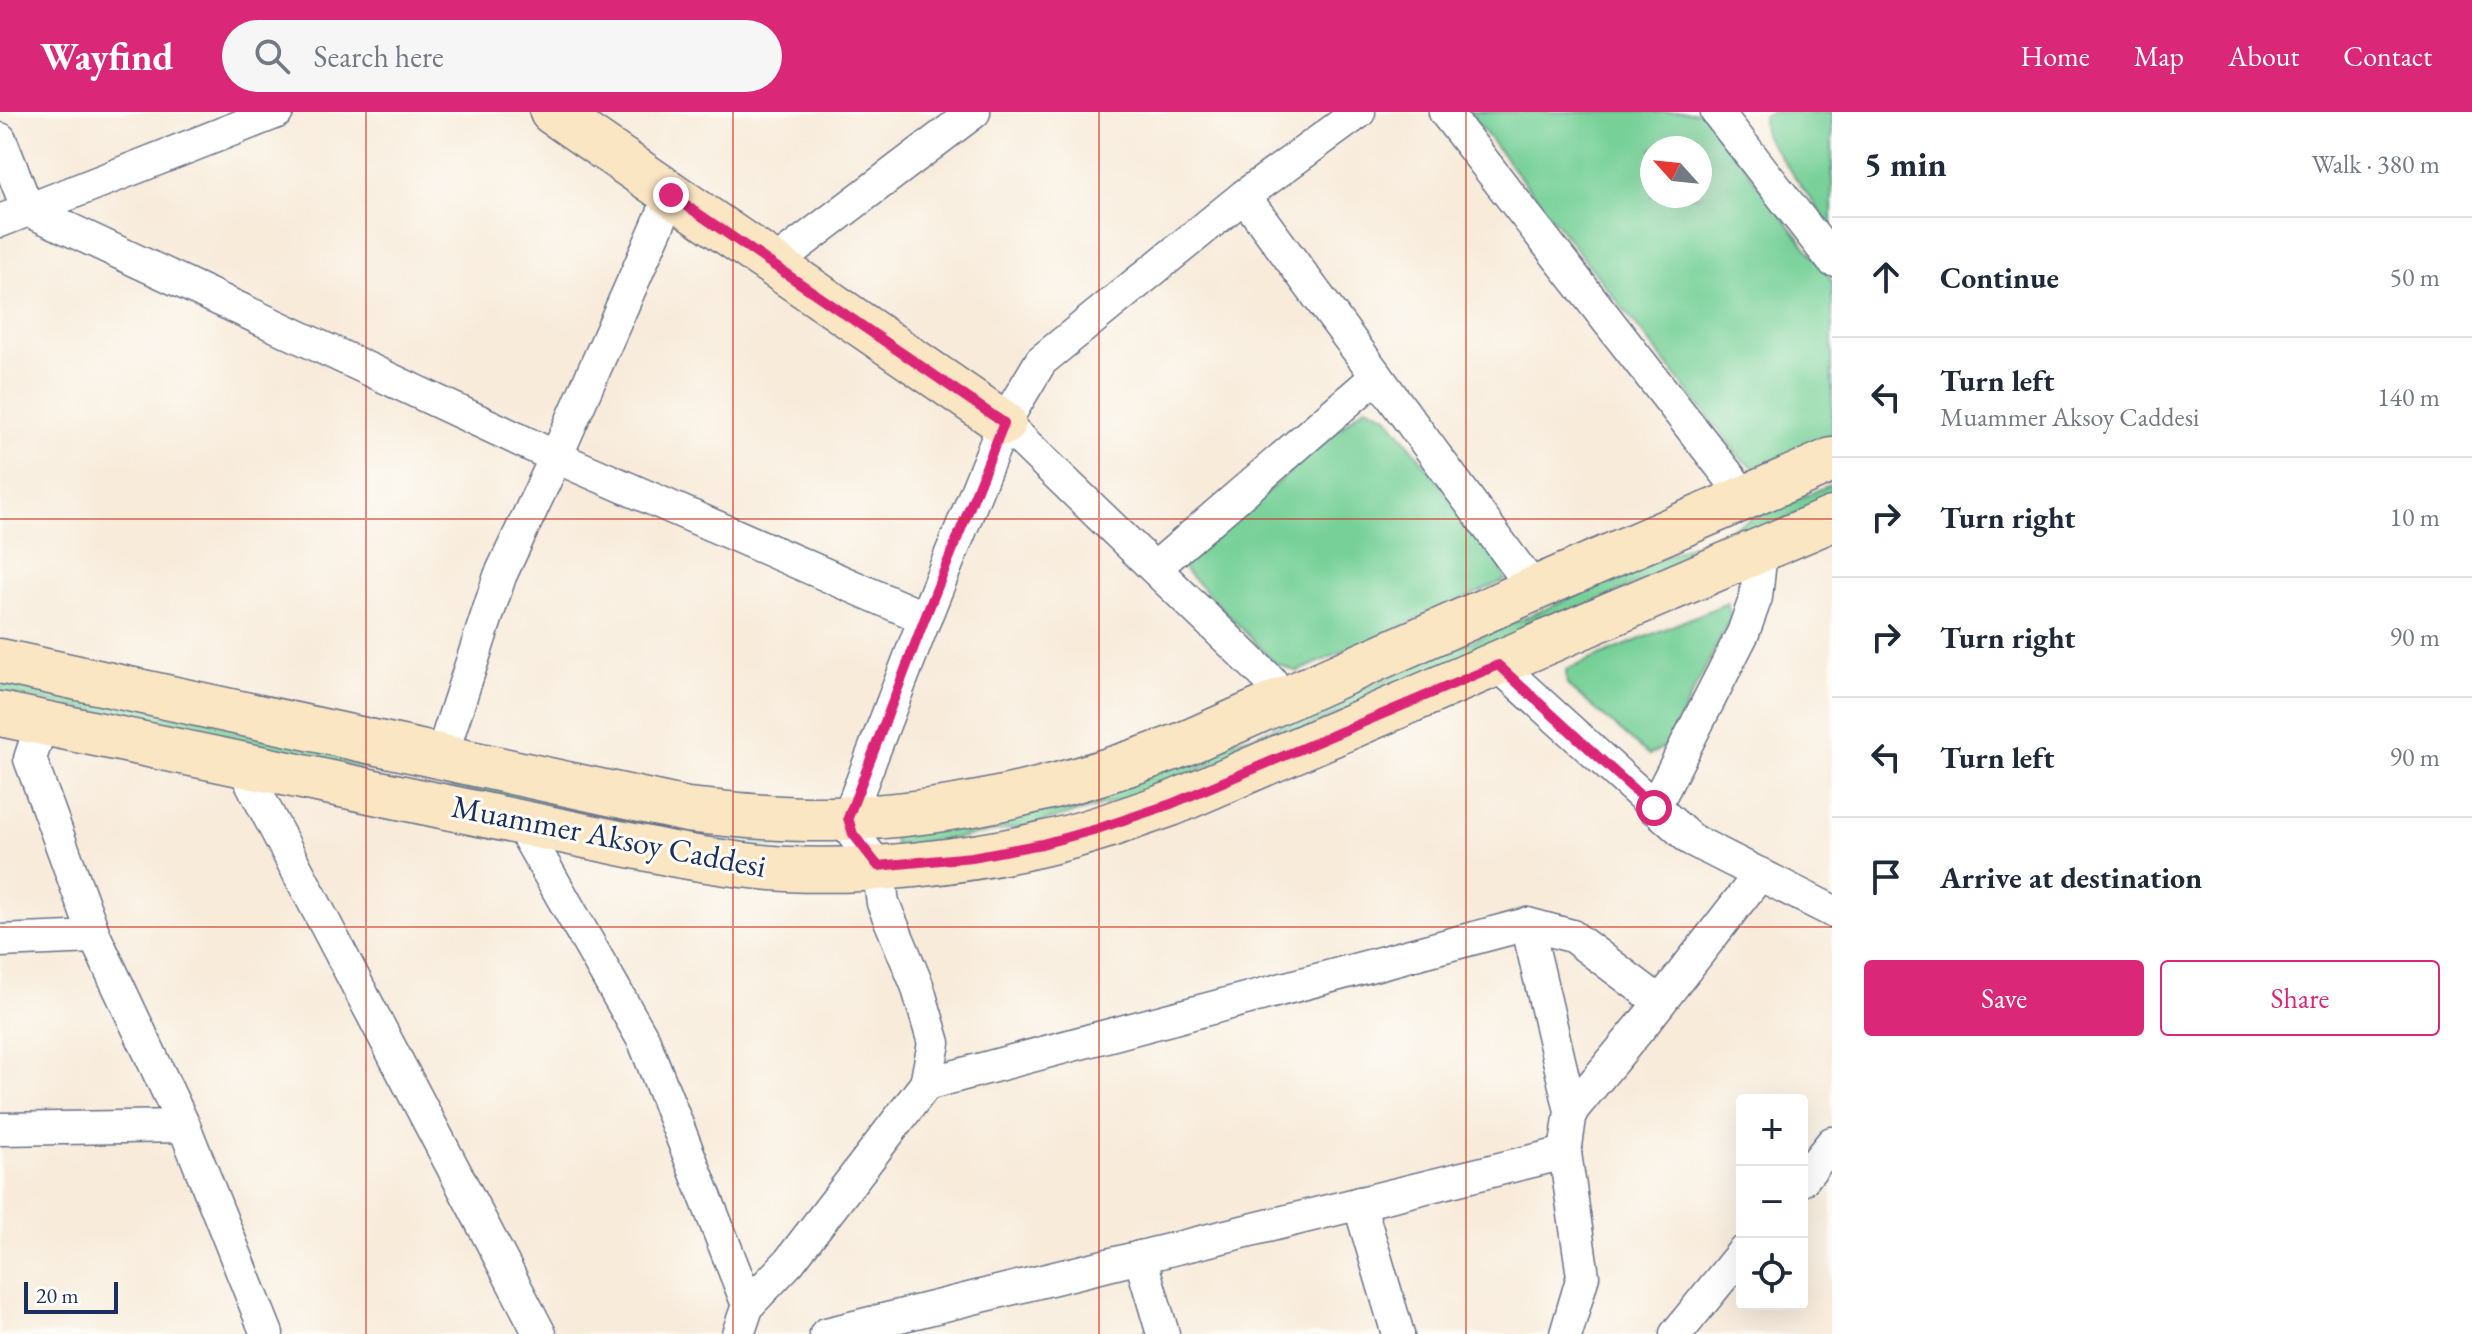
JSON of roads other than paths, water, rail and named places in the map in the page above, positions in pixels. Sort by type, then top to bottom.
[{"type":"main road","points":[[552,112],[1004,423]]},
{"type":"main road","points":[[0,661],[687,810],[784,818],[848,818],[950,807],[1080,779],[1184,744],[1832,460]]},
{"type":"main road","name":"Muammer Aksoy Caddesi","points":[[21,718],[672,854],[744,865],[790,869],[878,866],[972,857],[1042,844],[1171,804],[1832,519]]},
{"type":"street","points":[[14,216],[277,112]]},
{"type":"street","points":[[772,265],[974,112]]},
{"type":"street","points":[[743,1320],[926,1084],[934,1043],[917,985],[883,903],[878,866],[853,834],[848,818],[1004,423],[1041,361],[1244,196],[1359,112]]},
{"type":"street","points":[[1445,112],[1746,498]]},
{"type":"street","points":[[1728,115],[1832,260]]},
{"type":"street","points":[[0,139],[14,216]]},
{"type":"street","points":[[441,757],[500,576],[671,195]]},
{"type":"street","points":[[1244,196],[1534,589]]},
{"type":"street","points":[[14,216],[925,618]]},
{"type":"street","points":[[1155,568],[1377,376]]},
{"type":"street","points":[[1004,423],[1271,681],[1276,704]]},
{"type":"street","points":[[1654,808],[1743,633],[1756,597],[1761,552]]},
{"type":"street","points":[[1498,665],[1690,839],[1832,911]]},
{"type":"street","points":[[21,718],[30,759],[95,937],[184,1126],[267,1334]]},
{"type":"street","points":[[241,763],[540,1334]]},
{"type":"street","points":[[519,821],[644,1041],[743,1320]]},
{"type":"street","points":[[1571,1111],[1760,874]]},
{"type":"street","points":[[926,1084],[1527,924],[1572,936],[1660,1002]]},
{"type":"street","points":[[1527,924],[1571,1111],[1565,1153],[1583,1276],[1566,1334]]},
{"type":"street","points":[[0,941],[95,937]]},
{"type":"street","points":[[0,1129],[184,1126]]},
{"type":"street","points":[[1808,1173],[1832,1143]]},
{"type":"street","points":[[826,1334],[927,1323],[1140,1257],[1565,1153]]},
{"type":"street","points":[[1359,1203],[1398,1334]]},
{"type":"street","points":[[1140,1257],[1163,1334]]},
{"type":"street","points":[[1676,1334],[1736,1260]]}]
